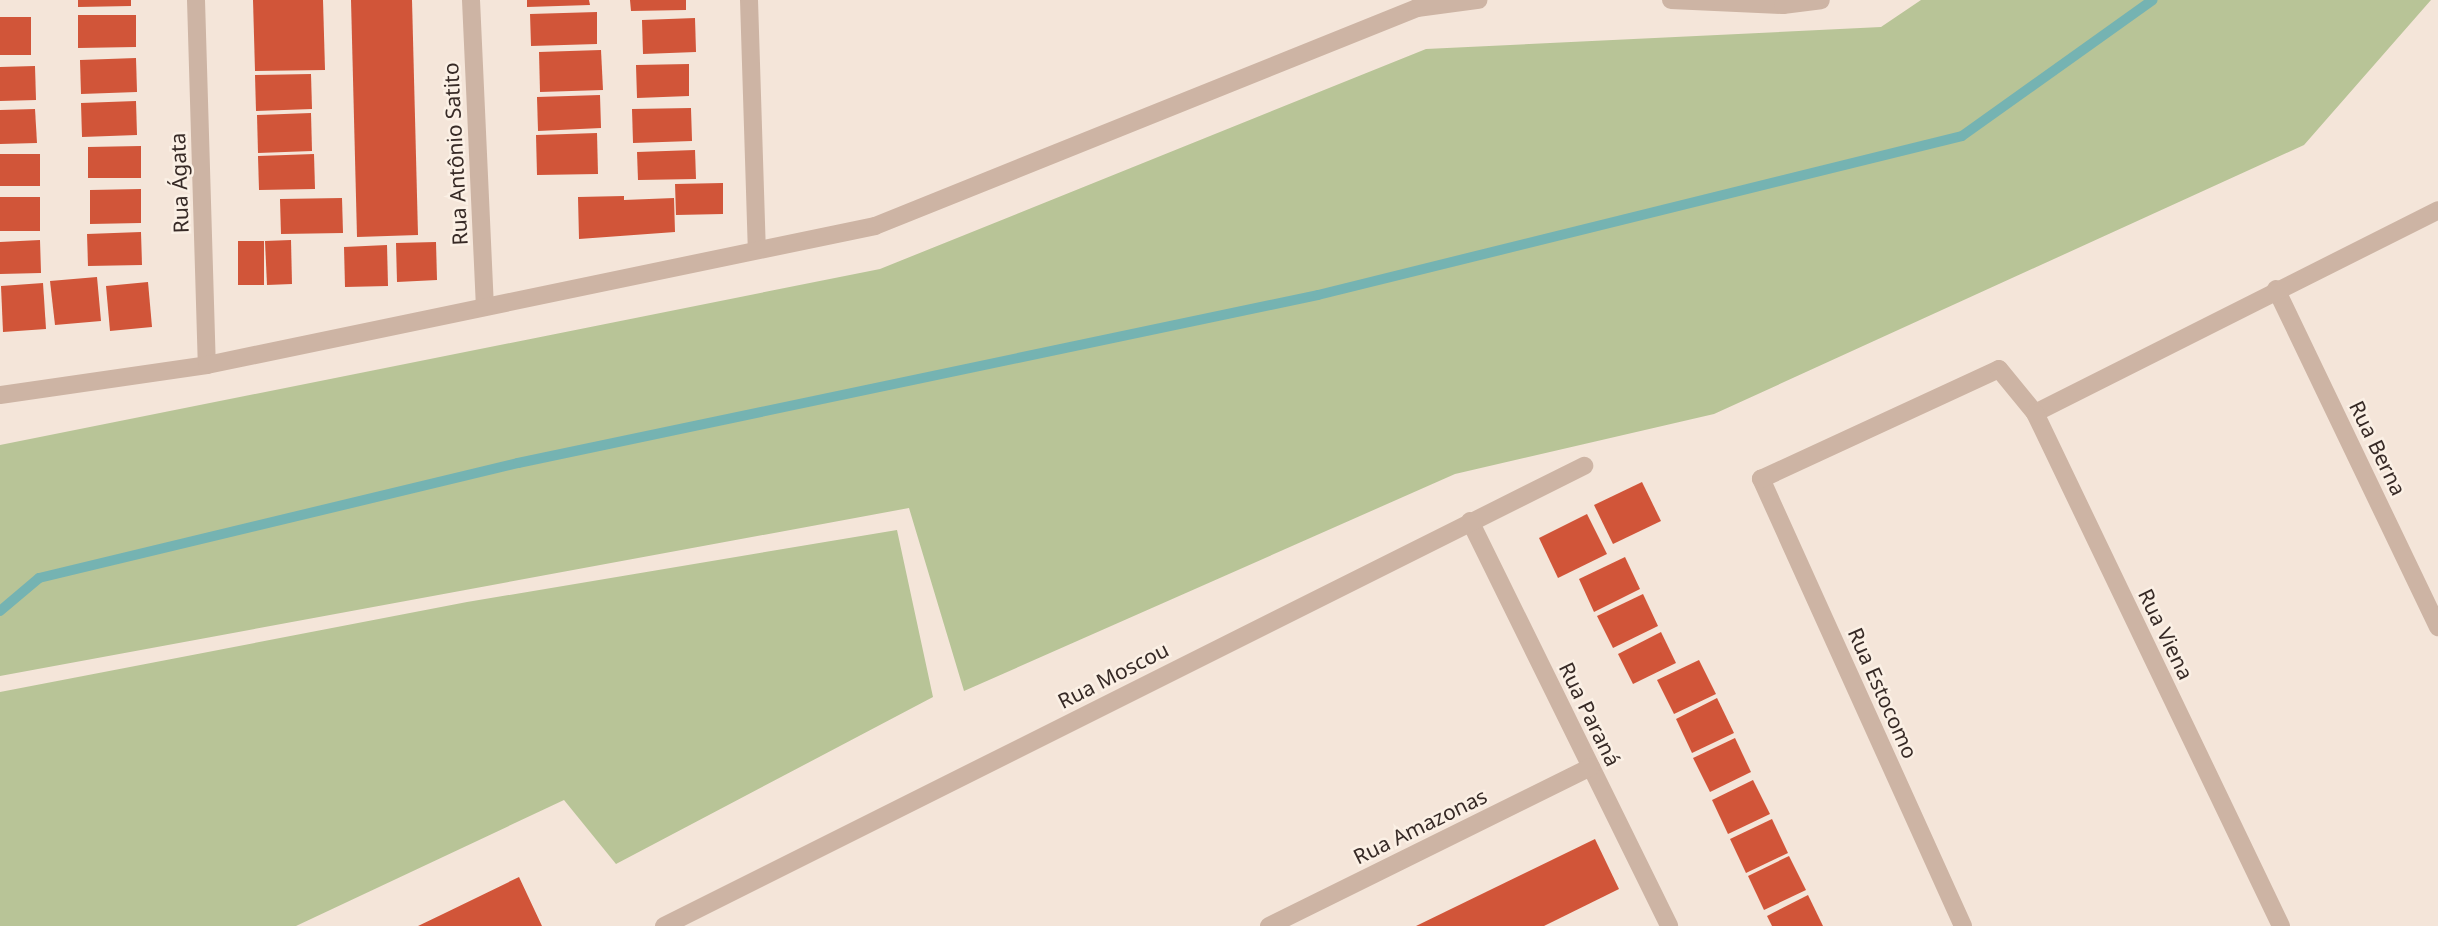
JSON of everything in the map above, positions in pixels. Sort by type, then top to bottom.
[{"type":"street","name":"Rua Ágata","points":[[196,0],[207,365]]},
{"type":"street","name":"Rua Antônio Satito","points":[[471,0],[485,307]]},
{"type":"street","points":[[749,0],[757,250]]},
{"type":"street","points":[[0,395],[207,365],[875,226],[1415,4],[1478,0]]},
{"type":"street","points":[[1671,0],[1783,5],[1821,0]]},
{"type":"street","points":[[2035,413],[2276,289],[2438,210]]},
{"type":"street","name":"Rua Berna","points":[[2276,289],[2438,627]]},
{"type":"street","name":"Rua Viena","points":[[1761,479],[1999,369],[2035,413],[2281,926]]},
{"type":"street","name":"Rua Moscou","points":[[664,926],[1584,466]]},
{"type":"street","name":"Rua Estocomo","points":[[1761,479],[1963,926]]},
{"type":"street","name":"Rua Paraná","points":[[1470,521],[1668,926]]},
{"type":"street","name":"Rua Amazonas","points":[[1269,926],[1591,767]]},
{"type":"green space","points":[[1921,0],[2431,0],[2304,145],[1714,414],[1455,474],[964,691],[909,508],[0,676],[0,445],[880,269],[1426,49],[1881,27]]},
{"type":"green space","points":[[897,530],[933,697],[616,864],[564,800],[296,926],[0,926],[0,692],[467,602]]},
{"type":"building","points":[[78,0],[131,0],[131,6],[78,7]]},
{"type":"building","points":[[253,0],[323,0],[325,70],[255,71]]},
{"type":"building","points":[[351,0],[412,0],[418,235],[357,237]]},
{"type":"building","points":[[527,0],[589,0],[590,5],[527,7]]},
{"type":"building","points":[[630,0],[686,0],[686,10],[631,11]]},
{"type":"building","points":[[597,12],[597,44],[531,46],[530,14]]},
{"type":"building","points":[[78,15],[136,15],[136,47],[78,48]]},
{"type":"building","points":[[0,17],[31,17],[31,55],[0,55]]},
{"type":"building","points":[[695,18],[696,52],[643,54],[642,20]]},
{"type":"building","points":[[601,50],[603,90],[540,92],[539,52]]},
{"type":"building","points":[[136,58],[137,92],[81,94],[80,60]]},
{"type":"building","points":[[689,64],[689,96],[637,98],[636,65]]},
{"type":"building","points":[[35,66],[36,100],[0,101],[0,67]]},
{"type":"building","points":[[311,74],[312,109],[256,111],[255,75]]},
{"type":"building","points":[[600,95],[601,128],[538,131],[537,97]]},
{"type":"building","points":[[136,101],[137,135],[82,137],[81,103]]},
{"type":"building","points":[[691,108],[692,141],[633,143],[632,109]]},
{"type":"building","points":[[35,109],[37,143],[0,144],[0,110]]},
{"type":"building","points":[[311,113],[312,151],[258,153],[257,115]]},
{"type":"building","points":[[597,133],[598,174],[537,175],[536,135]]},
{"type":"building","points":[[141,146],[141,178],[88,178],[88,147]]},
{"type":"building","points":[[695,150],[696,179],[638,180],[637,152]]},
{"type":"building","points":[[0,154],[40,154],[40,186],[0,186]]},
{"type":"building","points":[[314,154],[315,189],[259,190],[258,156]]},
{"type":"building","points":[[723,183],[723,214],[676,215],[675,184]]},
{"type":"building","points":[[141,189],[141,223],[90,224],[90,190]]},
{"type":"building","points":[[624,196],[624,200],[674,198],[675,232],[579,239],[578,197]]},
{"type":"building","points":[[0,197],[40,197],[40,231],[0,231]]},
{"type":"building","points":[[342,198],[343,233],[281,234],[280,199]]},
{"type":"building","points":[[141,232],[142,265],[88,266],[87,234]]},
{"type":"building","points":[[40,240],[41,273],[0,274],[0,242]]},
{"type":"building","points":[[291,240],[292,284],[267,285],[265,241]]},
{"type":"building","points":[[238,241],[264,241],[264,285],[238,285]]},
{"type":"building","points":[[436,242],[437,280],[397,282],[396,243]]},
{"type":"building","points":[[387,245],[388,286],[345,287],[344,247]]},
{"type":"building","points":[[97,277],[101,321],[55,325],[50,281]]},
{"type":"building","points":[[148,282],[152,327],[110,331],[106,286]]},
{"type":"building","points":[[43,283],[46,329],[3,332],[1,286]]},
{"type":"building","points":[[1642,482],[1661,521],[1613,544],[1594,505]]},
{"type":"building","points":[[1587,514],[1607,554],[1558,578],[1539,538]]},
{"type":"building","points":[[1625,557],[1640,589],[1594,612],[1579,579]]},
{"type":"building","points":[[1643,594],[1658,626],[1613,648],[1597,616]]},
{"type":"building","points":[[1661,632],[1676,663],[1633,684],[1618,654]]},
{"type":"building","points":[[1699,660],[1716,694],[1674,714],[1657,680]]},
{"type":"building","points":[[1717,698],[1734,733],[1692,753],[1676,719]]},
{"type":"building","points":[[1735,738],[1751,772],[1710,792],[1693,758]]},
{"type":"building","points":[[1753,780],[1770,814],[1728,834],[1712,800]]},
{"type":"building","points":[[1772,819],[1788,853],[1746,873],[1730,839]]},
{"type":"building","points":[[1595,839],[1619,889],[1544,926],[1416,926]]},
{"type":"building","points":[[1789,856],[1806,890],[1764,910],[1748,876]]},
{"type":"building","points":[[519,877],[542,926],[418,926],[443,914]]},
{"type":"building","points":[[1808,895],[1823,926],[1772,926],[1767,916]]},
{"type":"waterway","points":[[0,611],[39,578],[518,463],[1318,295],[1962,136],[2153,0]]}]
